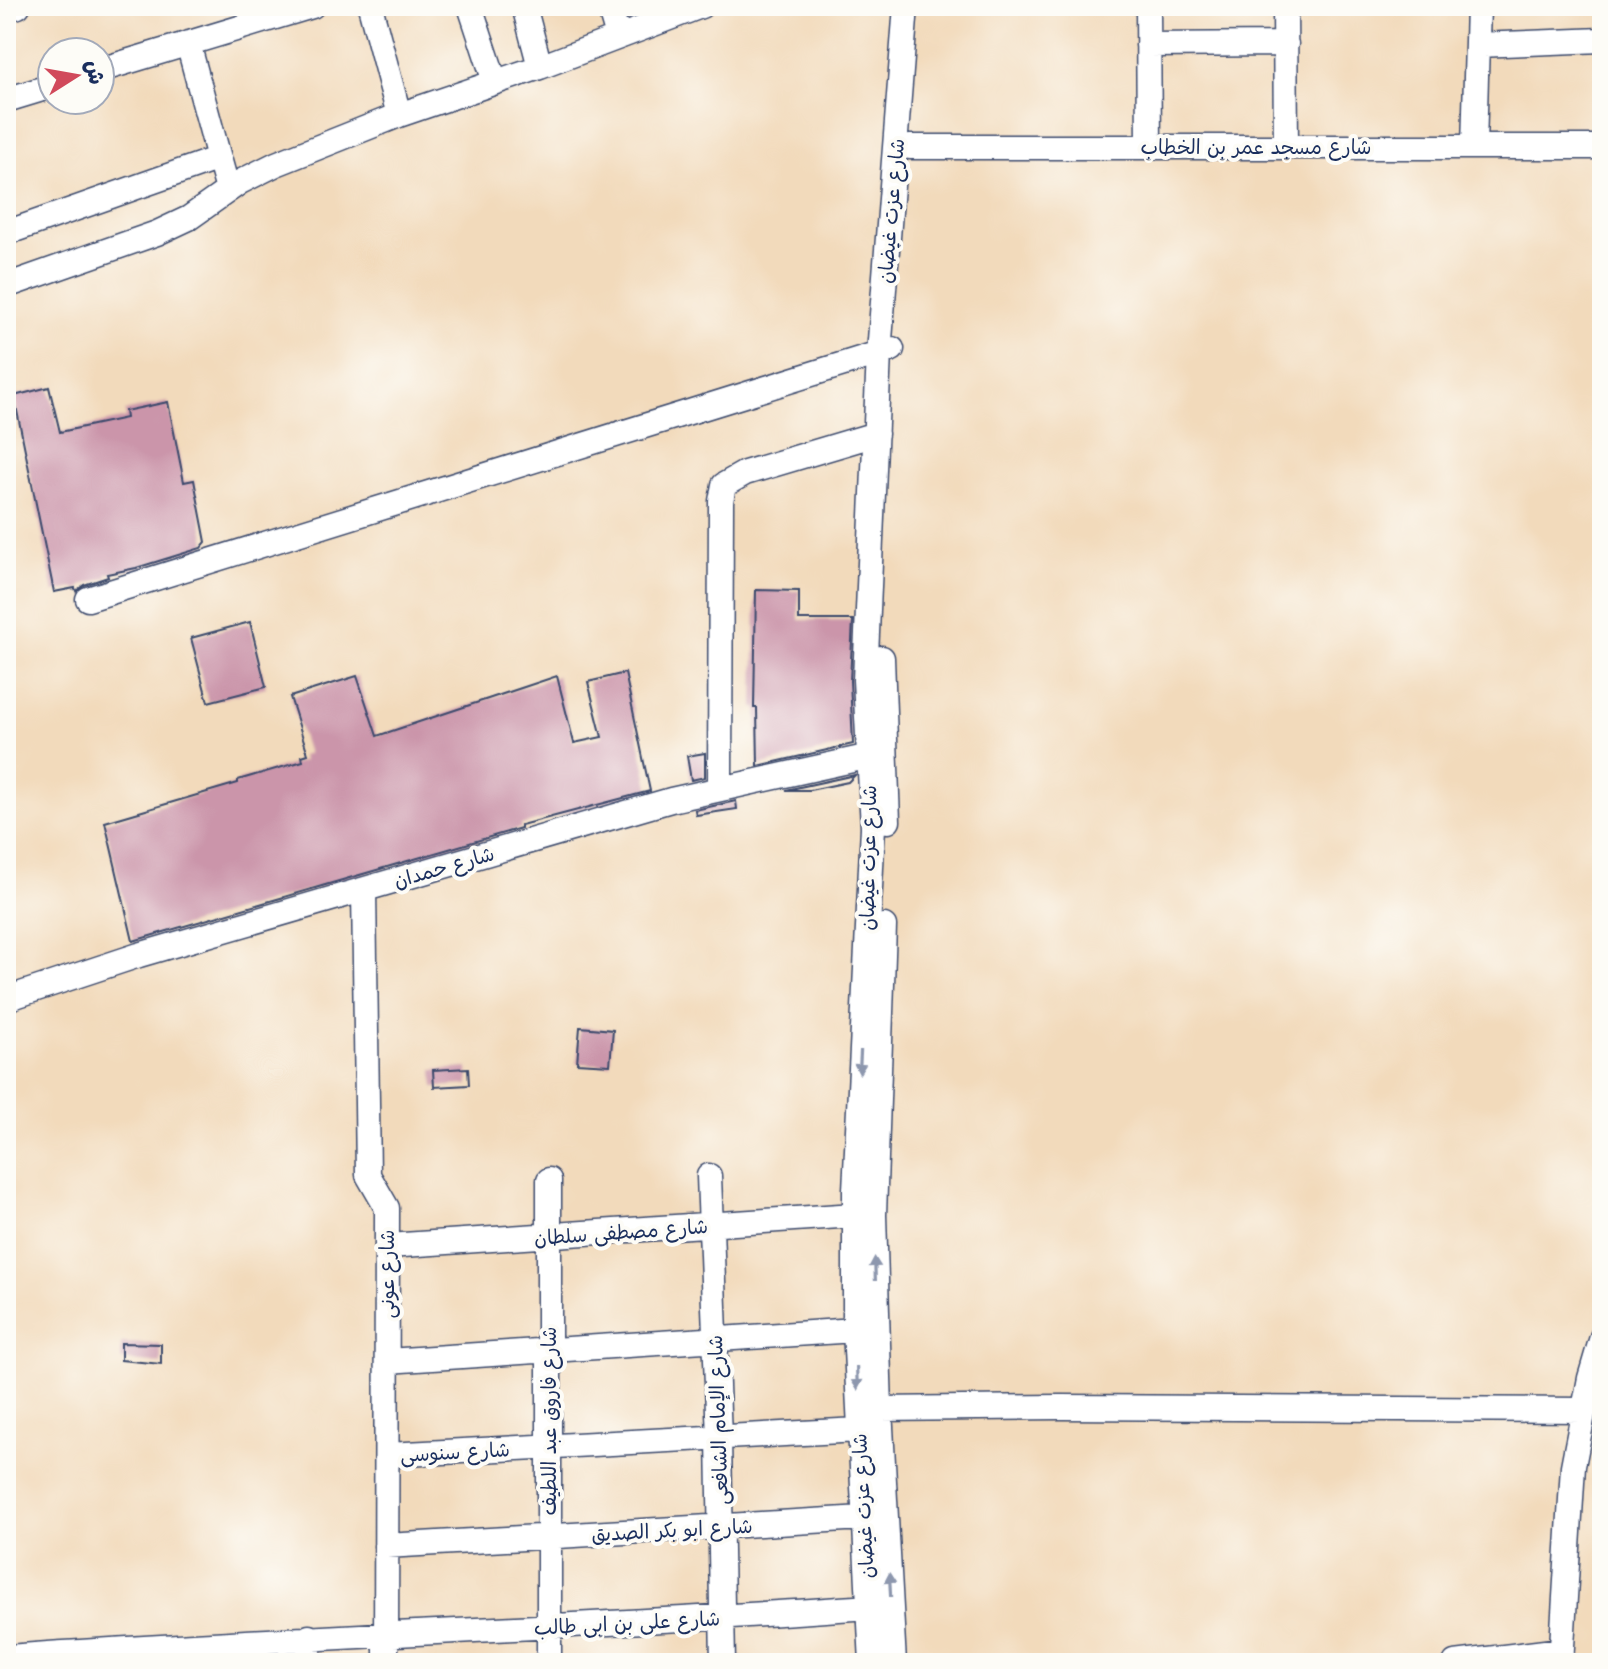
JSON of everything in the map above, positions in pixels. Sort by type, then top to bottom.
[{"type":"street","points":[[6,10],[18,6]]},
{"type":"street","points":[[116,65],[312,6]]},
{"type":"street","points":[[370,6],[399,115]]},
{"type":"street","points":[[470,6],[495,82]]},
{"type":"street","points":[[524,6],[540,67]]},
{"type":"street","points":[[609,6],[618,37]]},
{"type":"street","points":[[6,286],[157,233],[189,218],[228,190],[276,164],[399,115],[618,37],[650,15],[701,6]]},
{"type":"street","name":"شارع عزت غيضان","points":[[872,1663],[855,1330],[855,1215],[882,680],[887,350],[906,6]]},
{"type":"street","name":"شارع عزت غيضان","points":[[894,1663],[880,1409],[874,1190],[888,803],[865,680],[876,434],[910,147],[920,6]]},
{"type":"street","points":[[1148,6],[1149,147]]},
{"type":"street","points":[[1285,6],[1286,147]]},
{"type":"street","points":[[1474,147],[1478,6]]},
{"type":"street","points":[[1477,45],[1602,40]]},
{"type":"street","points":[[188,43],[228,190]]},
{"type":"street","points":[[1148,45],[1286,44]]},
{"type":"street","points":[[6,100],[36,91]]},
{"type":"street","name":"شارع مسجد عمر بن الخطاب","points":[[910,147],[1602,147]]},
{"type":"street","points":[[6,233],[219,158]]},
{"type":"street","points":[[88,599],[887,350]]},
{"type":"street","points":[[720,789],[721,501],[724,485],[745,473],[876,434]]},
{"type":"street","name":"شارع حمدان","points":[[6,999],[139,955],[656,805],[878,754]]},
{"type":"street","name":"شارع عونى","points":[[364,890],[367,1168],[370,1182],[387,1208],[386,1663]]},
{"type":"street","name":"شارع الإمام الشافعى","points":[[709,1176],[719,1438],[723,1663]]},
{"type":"street","name":"شارع فاروق عبد اللطيف","points":[[549,1180],[549,1663]]},
{"type":"street","name":"شارع مصطفى سلطان","points":[[388,1246],[549,1238],[855,1215]]},
{"type":"street","points":[[387,1361],[855,1330]]},
{"type":"street","points":[[1455,1663],[1561,1656],[1570,1488],[1583,1410],[1602,1337]]},
{"type":"street","points":[[880,1409],[1583,1410]]},
{"type":"street","name":"شارع سنوسى","points":[[387,1455],[859,1430]]},
{"type":"street","name":"شارع ابو بكر الصديق","points":[[386,1546],[863,1518]]},
{"type":"street","name":"شارع على بن ابى طالب","points":[[6,1657],[174,1654],[309,1637],[723,1618],[868,1607]]},
{"type":"street","points":[[309,1637],[309,1663]]},
{"type":"building","points":[[49,387],[60,432],[126,418],[125,411],[168,402],[184,482],[194,480],[206,542],[201,548],[107,574],[108,577],[76,591],[75,588],[54,592],[14,396]]},
{"type":"building","points":[[756,590],[799,591],[799,620],[853,620],[850,681],[853,744],[758,766],[757,708],[754,708]]},
{"type":"building","points":[[250,622],[266,687],[208,702],[191,638]]},
{"type":"building","points":[[625,673],[650,791],[521,825],[521,828],[133,941],[105,822],[303,761],[302,756],[308,754],[290,697],[357,676],[377,736],[557,676],[574,743],[602,737],[588,682]]},
{"type":"building","points":[[705,753],[705,777],[691,780],[687,756]]},
{"type":"building","points":[[855,775],[848,782],[810,790],[786,790]]},
{"type":"building","points":[[736,801],[737,809],[696,815],[695,810]]},
{"type":"building","points":[[580,1027],[613,1030],[610,1065],[577,1063]]},
{"type":"building","points":[[468,1068],[469,1085],[434,1087],[433,1070]]},
{"type":"building","points":[[121,1343],[161,1344],[161,1364],[121,1360]]}]
